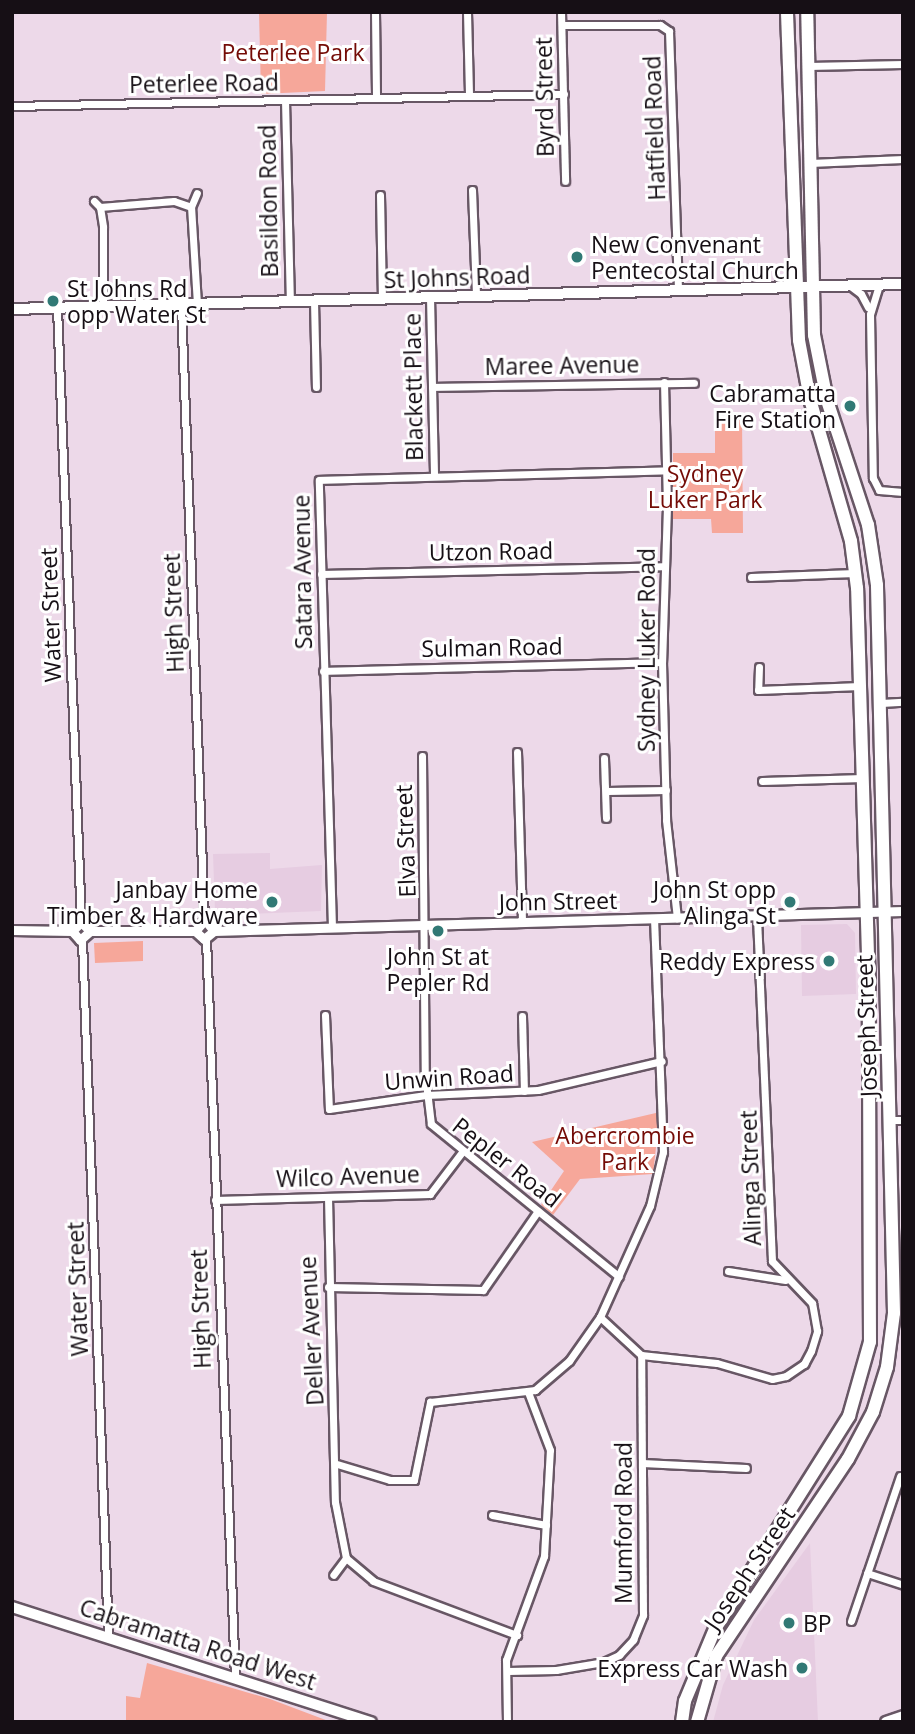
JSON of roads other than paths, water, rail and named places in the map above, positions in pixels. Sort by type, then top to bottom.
[{"type":"highway","name":"Joseph Street","points":[[682,1722],[685,1701],[715,1629],[849,1416],[863,1374],[873,1304],[863,778],[856,573],[847,526],[804,374],[794,287],[788,12]]},
{"type":"highway","name":"Joseph Street","points":[[699,1718],[716,1656],[737,1619],[848,1459],[873,1412],[887,1367],[898,1280],[896,1120],[884,911],[881,702],[874,554],[819,370],[811,286],[807,12]]},
{"type":"main road","name":"St Johns Road","points":[[12,309],[903,284]]},
{"type":"main road","name":"Cabramatta Road West","points":[[12,1607],[372,1722]]},
{"type":"main road","points":[[886,1722],[903,1716]]},
{"type":"street","points":[[375,12],[376,98]]},
{"type":"street","points":[[467,12],[470,96]]},
{"type":"street","name":"Byrd Street","points":[[561,12],[565,181]]},
{"type":"street","name":"Hatfield Road","points":[[562,25],[660,24],[669,31],[678,290]]},
{"type":"street","points":[[808,66],[903,64]]},
{"type":"street","name":"Peterlee Road","points":[[12,106],[564,94]]},
{"type":"street","name":"Basildon Road","points":[[285,100],[290,301]]},
{"type":"street","points":[[810,163],[903,159]]},
{"type":"street","points":[[472,190],[476,296]]},
{"type":"street","points":[[197,193],[191,207],[197,304]]},
{"type":"street","points":[[380,195],[382,299]]},
{"type":"street","points":[[93,201],[100,207],[174,201],[191,207]]},
{"type":"street","points":[[100,207],[103,307]]},
{"type":"street","points":[[849,285],[862,293],[870,314],[873,478],[879,490],[903,492]]},
{"type":"street","points":[[870,314],[880,285]]},
{"type":"street","name":"Blackett Place","points":[[430,297],[434,475]]},
{"type":"street","points":[[314,301],[316,387]]},
{"type":"street","name":"High Street","points":[[181,304],[204,920]]},
{"type":"street","name":"Water Street","points":[[57,307],[81,922]]},
{"type":"street","name":"Sydney Luker Road","points":[[664,382],[667,470],[662,662],[666,790],[677,918]]},
{"type":"street","name":"Maree Avenue","points":[[432,387],[694,383]]},
{"type":"street","name":"Satara Avenue","points":[[332,927],[319,480],[667,470]]},
{"type":"street","name":"Utzon Road","points":[[321,574],[663,566]]},
{"type":"street","points":[[751,577],[856,573]]},
{"type":"street","name":"Sulman Road","points":[[323,671],[662,662]]},
{"type":"street","points":[[759,667],[758,690],[860,686]]},
{"type":"street","points":[[881,702],[903,702]]},
{"type":"street","points":[[517,752],[522,922]]},
{"type":"street","name":"Elva Street","points":[[422,756],[425,924]]},
{"type":"street","points":[[604,758],[606,818]]},
{"type":"street","points":[[762,781],[863,778]]},
{"type":"street","points":[[607,791],[666,790]]},
{"type":"street","name":"John Street","points":[[214,931],[903,911]]},
{"type":"street","name":"Alinga Street","points":[[641,1355],[717,1363],[772,1378],[786,1376],[804,1364],[817,1331],[812,1303],[785,1280],[772,1261],[757,915]]},
{"type":"street","points":[[337,1464],[390,1480],[414,1479],[430,1402],[528,1392],[569,1361],[600,1317],[650,1206],[660,1171],[662,1061],[654,918]]},
{"type":"street","points":[[72,931],[81,922],[90,931],[195,931],[206,939],[214,931],[211,922],[204,920],[195,931]]},
{"type":"street","name":"Pepler Road","points":[[425,924],[426,1095],[431,1124],[462,1152],[619,1277]]},
{"type":"street","points":[[12,930],[72,931],[82,940],[90,931]]},
{"type":"street","name":"High Street","points":[[206,939],[234,1678]]},
{"type":"street","name":"Water Street","points":[[82,940],[108,1637]]},
{"type":"street","name":"Unwin Road","points":[[325,1015],[329,1109],[426,1095],[524,1091],[662,1061]]},
{"type":"street","points":[[522,1016],[524,1091]]},
{"type":"street","name":"Wilco Avenue","points":[[215,1200],[430,1194],[462,1152]]},
{"type":"street","name":"Deller Avenue","points":[[328,1197],[328,1287],[337,1464],[335,1502],[346,1558]]},
{"type":"street","points":[[328,1287],[483,1290],[538,1211]]},
{"type":"street","points":[[728,1271],[785,1280]]},
{"type":"street","points":[[600,1317],[641,1355]]},
{"type":"street","name":"Mumford Road","points":[[508,1671],[556,1670],[604,1662],[619,1655],[633,1640],[643,1615],[641,1355]]},
{"type":"street","points":[[507,1722],[506,1660],[544,1556],[550,1450],[528,1392]]},
{"type":"street","points":[[642,1463],[746,1468]]},
{"type":"street","points":[[851,1621],[900,1476]]},
{"type":"street","points":[[492,1515],[546,1524]]},
{"type":"street","points":[[333,1576],[346,1558],[373,1581],[517,1635]]},
{"type":"street","points":[[867,1573],[903,1585]]},
{"type":"place","name":"New Convenant Pentecostal Church","points":[[577,257]]},
{"type":"place","name":"St Johns Rd opp Water St","points":[[53,301]]},
{"type":"place","name":"Cabramatta Fire Station","points":[[850,406]]},
{"type":"place","name":"Janbay Home Timber & Hardware","points":[[272,902]]},
{"type":"place","name":"John St opp Alinga St","points":[[790,902]]},
{"type":"place","name":"John St at Pepler Rd","points":[[438,931]]},
{"type":"place","name":"Reddy Express","points":[[829,961]]},
{"type":"place","name":"BP","points":[[789,1623]]},
{"type":"place","name":"Express Car Wash","points":[[802,1668]]},
{"type":"park label","name":"Peterlee Park","points":[[293,52]]},
{"type":"park label","name":"Sydney Luker Park","points":[[705,486]]},
{"type":"park label","name":"Abercrombie Park","points":[[625,1148]]}]
